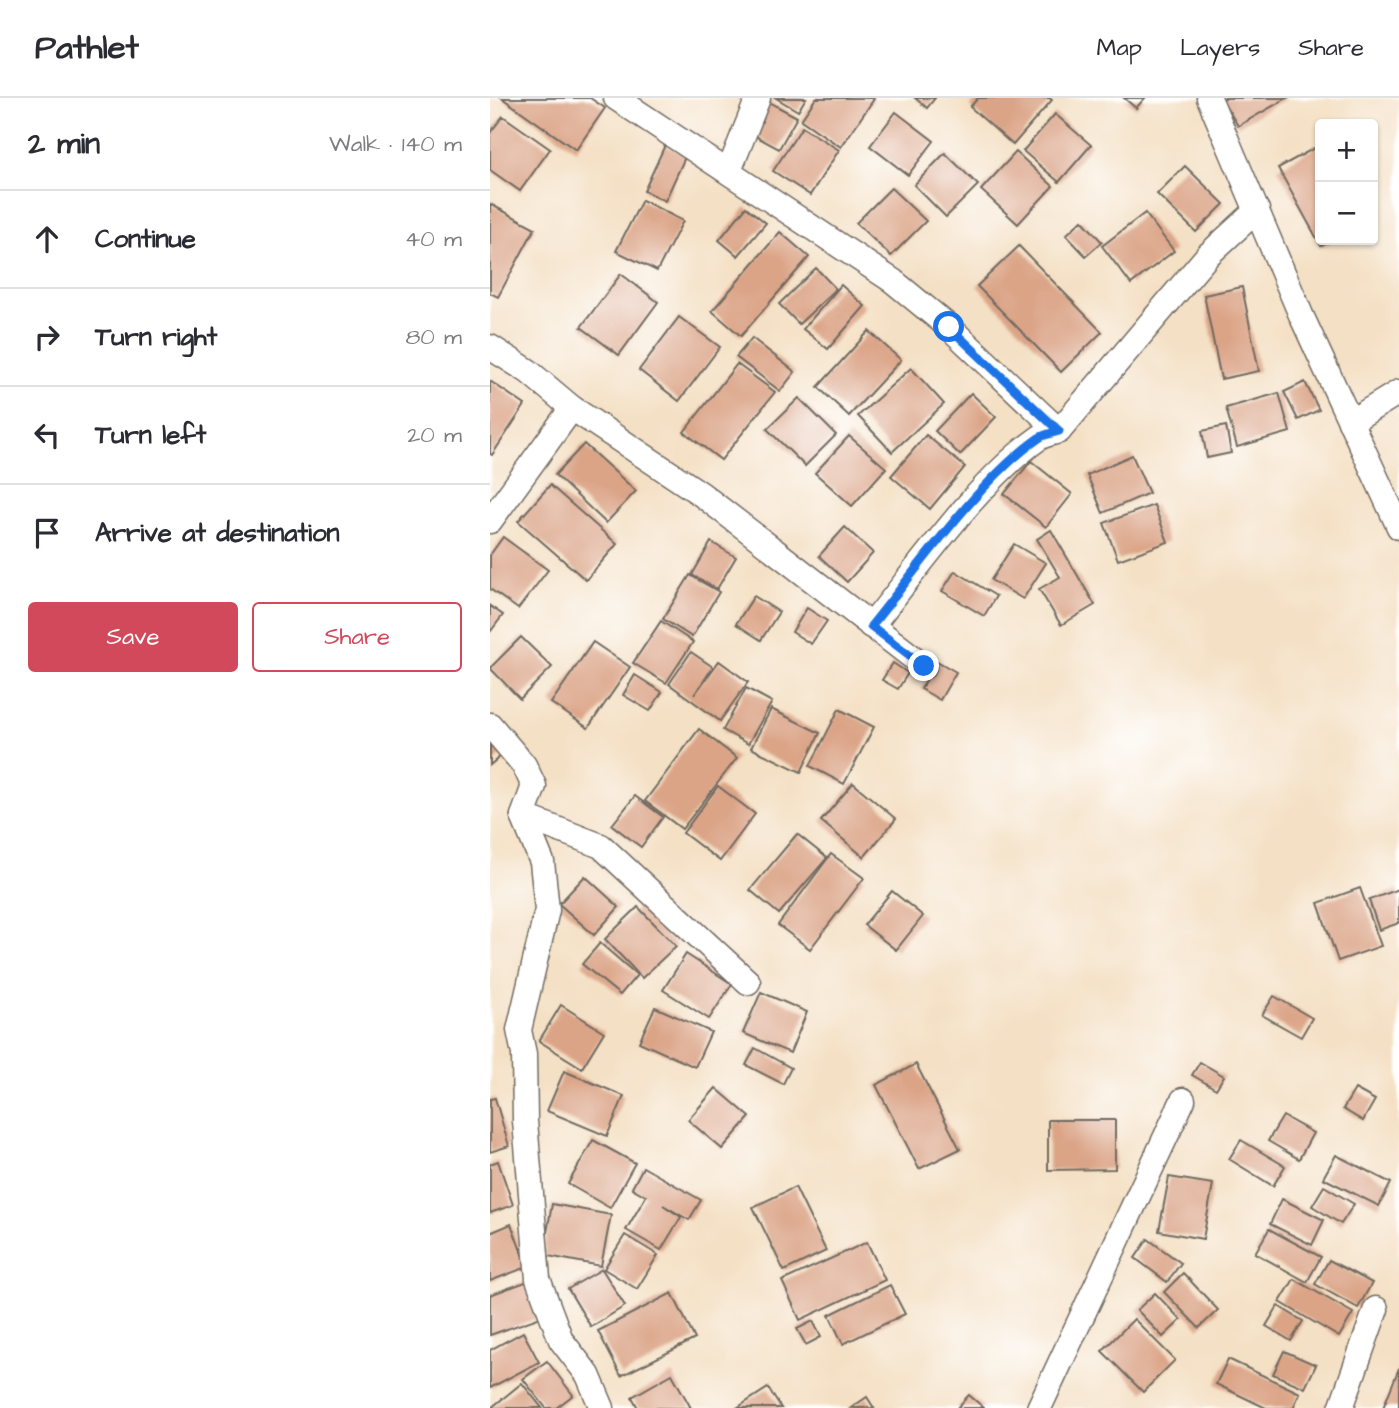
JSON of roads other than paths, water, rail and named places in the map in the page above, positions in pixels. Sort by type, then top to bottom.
[{"type":"street","points":[[615,98],[892,281],[949,327],[1059,431]]},
{"type":"street","points":[[729,171],[758,98]]},
{"type":"street","points":[[1209,98],[1350,422],[1399,527]]},
{"type":"street","points":[[871,626],[967,509],[1009,464],[1041,436],[1059,431],[1198,266],[1257,210]]},
{"type":"street","points":[[490,347],[528,371],[572,408],[701,494],[924,666]]},
{"type":"street","points":[[1350,422],[1399,392]]},
{"type":"street","points":[[490,521],[572,408]]},
{"type":"street","points":[[490,725],[524,765],[534,786],[523,816],[542,862],[547,910],[520,1014],[519,1030],[524,1054],[525,1121],[538,1279],[561,1340],[588,1375],[602,1408]]},
{"type":"street","points":[[523,816],[601,846],[748,982]]},
{"type":"street","points":[[1039,1408],[1183,1100]]},
{"type":"street","points":[[1341,1408],[1376,1309]]}]
